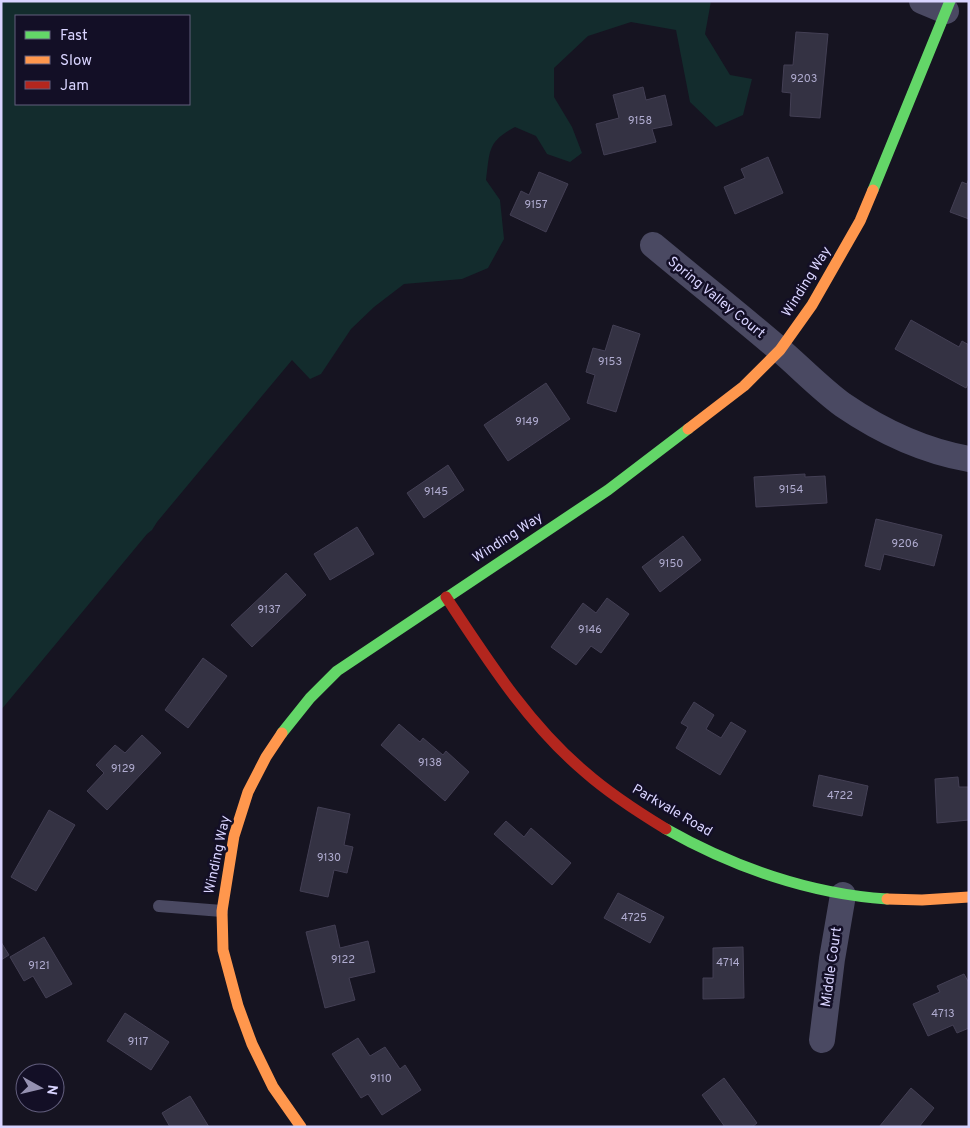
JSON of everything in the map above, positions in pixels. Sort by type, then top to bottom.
[{"type":"street","points":[[922,1],[948,6]]},
{"type":"street","name":"Winding Way","points":[[301,1127],[273,1087],[249,1036],[238,1006],[224,950],[222,911],[234,836],[248,792],[266,757],[288,724],[337,671],[608,490],[744,386],[780,350],[812,305],[860,221],[948,6]]},
{"type":"street","name":"Spring Valley Court","points":[[653,246],[780,350],[842,404],[882,429],[916,444],[952,456],[969,459]]},
{"type":"street","name":"Parkvale Road","points":[[446,597],[490,665],[525,712],[560,750],[609,792],[662,826],[716,854],[779,879],[843,895],[908,900],[969,896]]},
{"type":"street","name":"Middle Court","points":[[822,1040],[832,959],[843,895]]},
{"type":"lane","points":[[159,906],[222,911]]},
{"type":"green space","points":[[1,1],[711,1],[705,34],[730,75],[752,79],[743,115],[716,127],[690,102],[676,30],[631,22],[588,36],[554,68],[554,97],[572,127],[582,153],[570,162],[547,154],[536,136],[515,127],[499,138],[492,148],[486,180],[500,200],[504,239],[488,268],[462,279],[404,284],[374,307],[351,329],[321,374],[310,379],[292,360],[1,710]]},
{"type":"building","points":[[796,32],[828,34],[820,118],[790,116],[791,93],[782,92],[784,65],[793,65]]},
{"type":"building","points":[[643,87],[646,100],[665,95],[672,125],[652,129],[656,142],[604,155],[596,124],[619,118],[613,95]]},
{"type":"building","points":[[768,157],[783,193],[735,214],[724,187],[745,178],[741,169]]},
{"type":"building","points":[[539,172],[568,184],[546,232],[510,215],[521,191],[529,195]]},
{"type":"building","points":[[969,178],[969,219],[950,212],[962,182],[967,184]]},
{"type":"building","points":[[911,320],[959,347],[962,341],[969,345],[969,382],[966,388],[895,349]]},
{"type":"building","points":[[613,325],[640,334],[616,412],[587,403],[595,375],[586,372],[593,348],[605,351]]},
{"type":"building","points":[[546,383],[570,419],[508,461],[484,425]]},
{"type":"building","points":[[448,465],[464,490],[424,518],[407,493]]},
{"type":"building","points":[[805,474],[805,477],[825,476],[827,503],[756,507],[754,477]]},
{"type":"building","points":[[876,519],[942,535],[934,566],[884,554],[880,570],[865,566]]},
{"type":"building","points":[[357,527],[374,554],[330,580],[314,554]]},
{"type":"building","points":[[683,536],[701,560],[660,592],[642,567]]},
{"type":"building","points":[[286,573],[306,595],[252,647],[231,625]]},
{"type":"building","points":[[607,598],[629,614],[601,653],[591,646],[576,665],[551,647],[583,603],[596,613]]},
{"type":"building","points":[[203,658],[227,676],[188,728],[165,710]]},
{"type":"building","points":[[694,702],[714,715],[706,729],[721,738],[731,722],[746,731],[720,775],[676,748],[688,727],[681,723]]},
{"type":"building","points":[[399,724],[420,742],[423,738],[443,755],[446,751],[469,772],[445,801],[381,745]]},
{"type":"building","points":[[142,735],[161,753],[107,810],[87,791],[104,773],[96,765],[115,745],[125,753]]},
{"type":"building","points":[[819,775],[868,786],[862,816],[813,806]]},
{"type":"building","points":[[958,777],[959,787],[969,787],[969,820],[937,823],[935,779]]},
{"type":"building","points":[[318,807],[350,814],[344,845],[353,847],[347,873],[334,870],[328,897],[300,891]]},
{"type":"building","points":[[49,810],[75,825],[36,891],[11,877]]},
{"type":"building","points":[[506,821],[524,837],[531,828],[571,863],[552,885],[494,834]]},
{"type":"building","points":[[618,893],[664,917],[650,943],[604,918]]},
{"type":"building","points":[[335,925],[340,948],[368,941],[375,972],[349,978],[355,1000],[325,1008],[306,932]]},
{"type":"building","points":[[44,937],[72,984],[46,998],[33,976],[24,981],[10,957]]},
{"type":"building","points":[[1,942],[9,955],[1,960]]},
{"type":"building","points":[[743,947],[744,998],[703,999],[703,978],[713,978],[713,948]]},
{"type":"building","points":[[964,974],[969,983],[969,1028],[957,1033],[953,1025],[928,1036],[913,1004],[940,992],[937,986]]},
{"type":"building","points":[[125,1013],[169,1042],[151,1070],[107,1041]]},
{"type":"building","points":[[358,1038],[370,1056],[385,1047],[400,1069],[405,1065],[421,1090],[382,1115],[368,1094],[361,1098],[332,1054]]},
{"type":"building","points":[[724,1078],[757,1123],[752,1127],[725,1127],[702,1095]]},
{"type":"building","points":[[911,1088],[934,1108],[919,1127],[879,1127]]},
{"type":"building","points":[[190,1096],[209,1127],[170,1127],[162,1113]]},
{"type":"traffic: fast","points":[[873,190],[950,1]]},
{"type":"traffic: fast","points":[[282,733],[310,698],[337,671],[608,490],[688,429]]},
{"type":"traffic: fast","points":[[666,829],[745,867],[801,885],[858,896],[887,899]]},
{"type":"traffic: slow","points":[[688,429],[744,386],[780,350],[812,305],[860,221],[873,190]]},
{"type":"traffic: slow","points":[[282,733],[266,757],[248,792],[234,836],[222,911],[223,950],[238,1006],[252,1044],[273,1087],[301,1127]]},
{"type":"traffic: slow","points":[[887,899],[922,900],[969,897]]},
{"type":"traffic: jam","points":[[446,597],[510,690],[545,733],[564,753],[595,780],[624,802],[666,829]]}]
